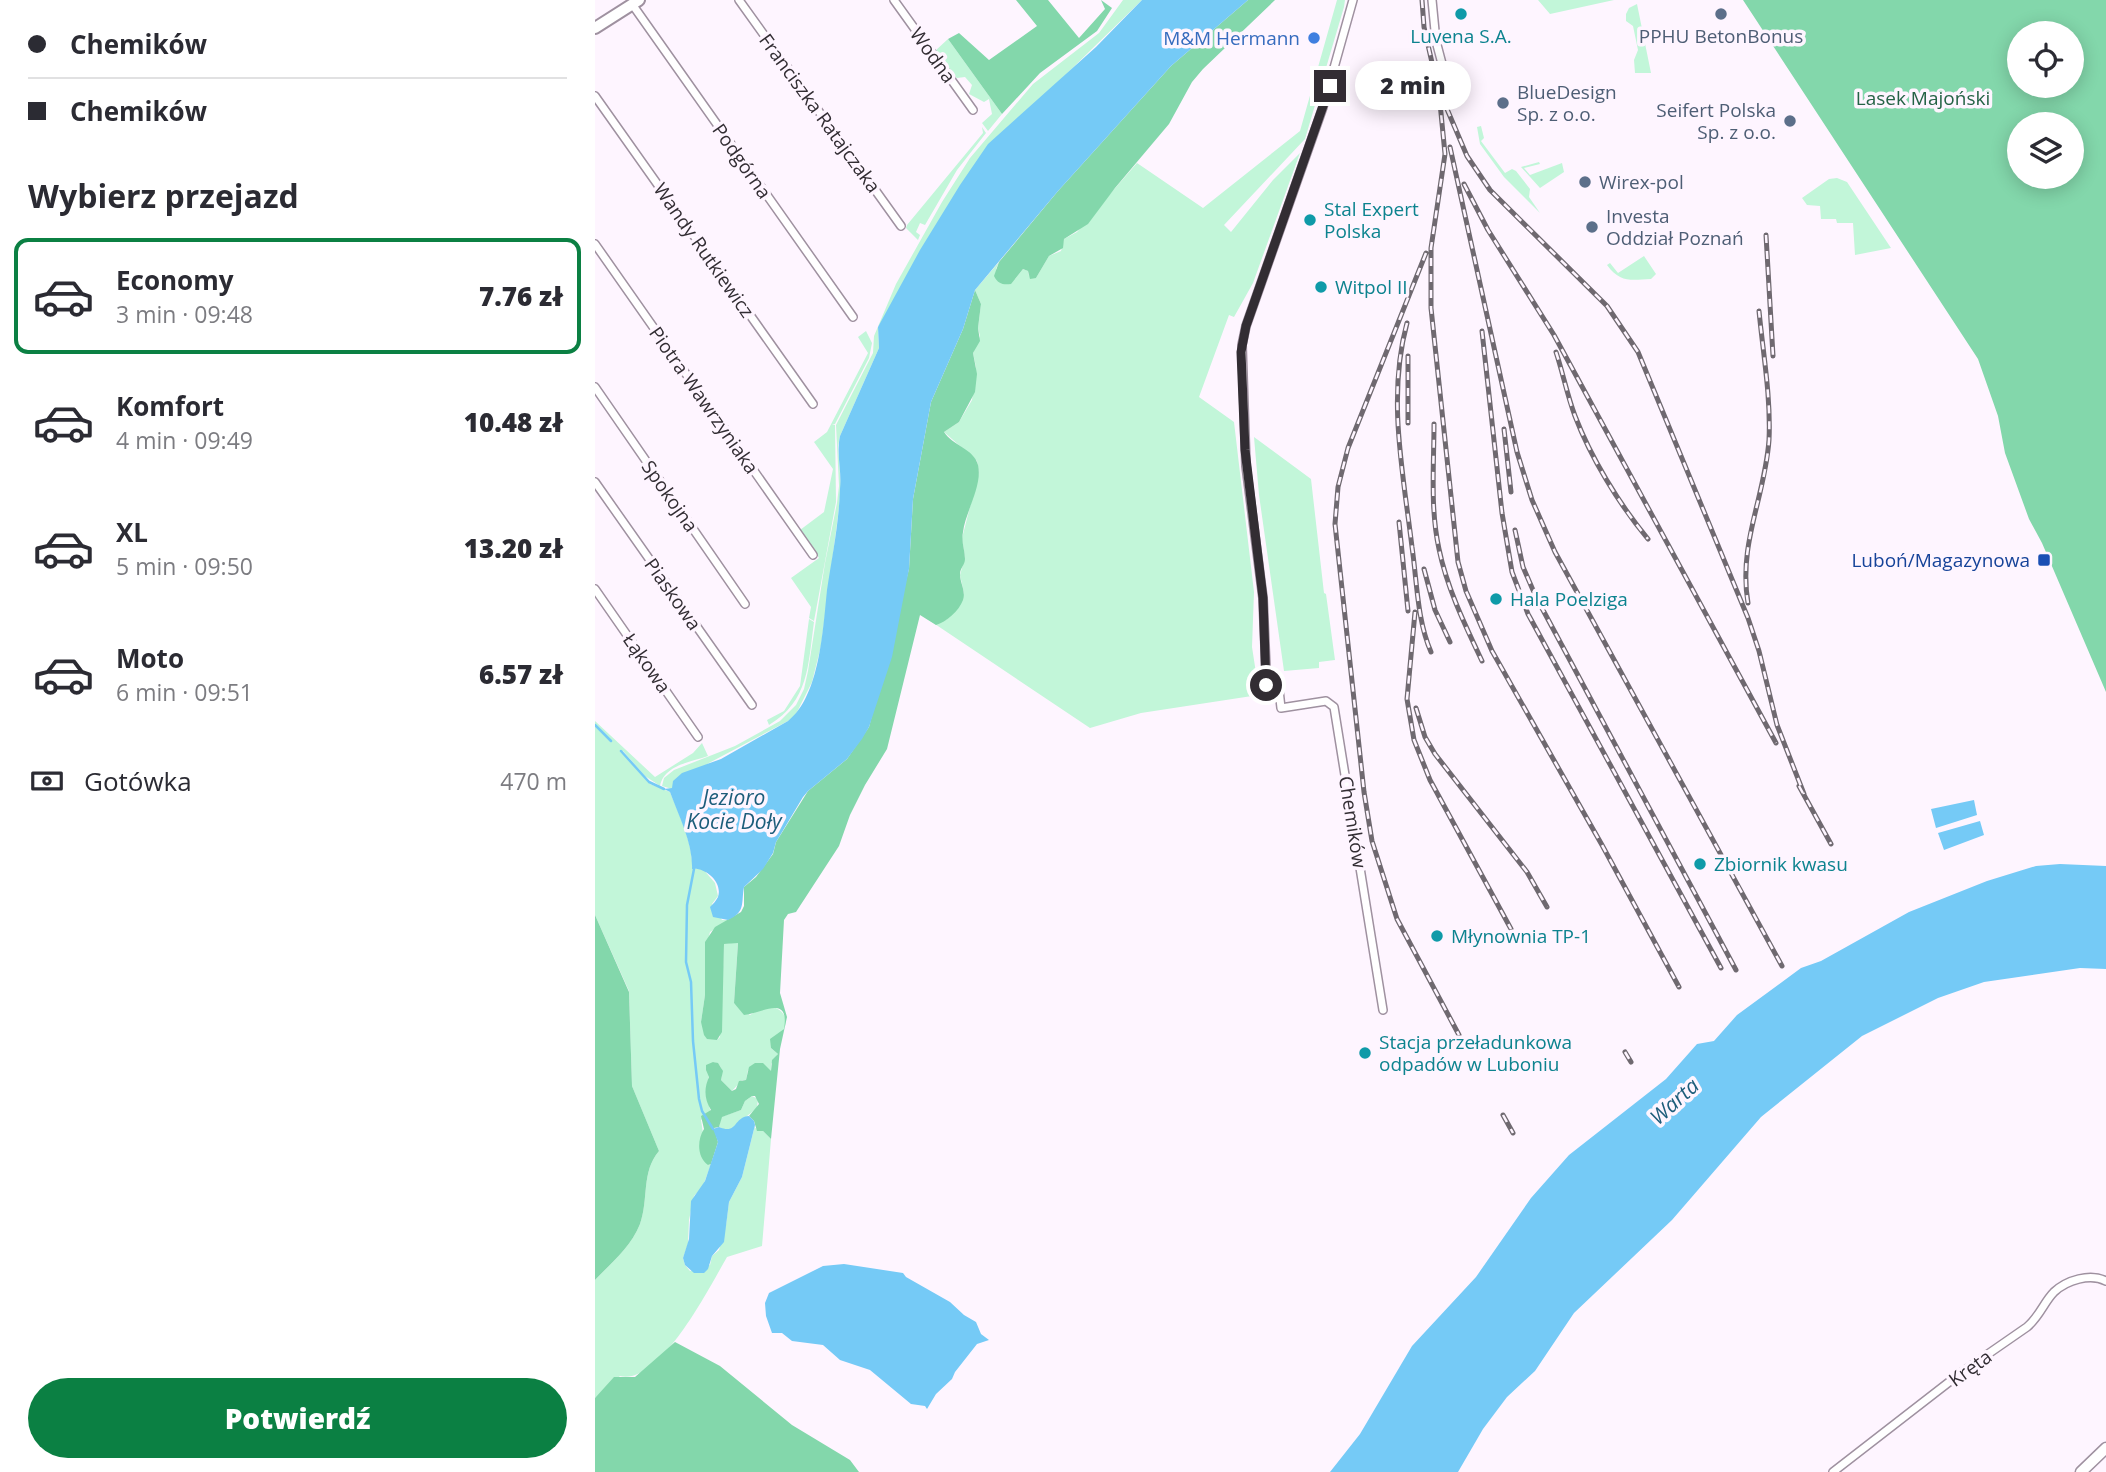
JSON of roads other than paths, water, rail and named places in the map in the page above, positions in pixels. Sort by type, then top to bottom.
[{"type":"main road","points":[[595,28],[628,4]]},
{"type":"street","name":"Franciszka Ratajczaka","points":[[739,0],[901,226]]},
{"type":"street","name":"Wodna","points":[[894,0],[973,110]]},
{"type":"street","points":[[1267,693],[1263,598],[1245,458],[1241,345],[1327,97],[1353,0]]},
{"type":"street","points":[[1432,0],[1436,41],[1445,75]]},
{"type":"street","name":"Podgórna","points":[[628,4],[853,317]]},
{"type":"street","name":"Wandy Rutkiewicz","points":[[595,96],[813,404]]},
{"type":"street","name":"Piotra Wawrzyniaka","points":[[595,244],[813,555]]},
{"type":"street","name":"Spokojna","points":[[595,387],[745,604]]},
{"type":"street","name":"Piaskowa","points":[[595,482],[752,705]]},
{"type":"street","name":"Łąkowa","points":[[595,589],[698,737]]},
{"type":"street","name":"Chemików","points":[[1279,690],[1281,708],[1326,701],[1334,707],[1383,1010]]},
{"type":"street","name":"Kręta","points":[[1833,1472],[1962,1372],[2027,1327],[2057,1290],[2087,1278],[2106,1281]]},
{"type":"street","points":[[2081,1472],[2106,1448]]},
{"type":"water","name":"Jezioro Kocie Doły","points":[[1142,0],[1248,0],[1171,66],[1058,191],[975,290],[963,329],[931,402],[913,499],[909,569],[892,657],[869,727],[847,759],[803,797],[763,869],[744,887],[742,906],[738,914],[728,920],[713,917],[710,907],[718,897],[718,886],[707,873],[692,869],[685,830],[670,792],[664,789],[672,788],[673,781],[682,773],[721,759],[788,721],[799,710],[807,695],[818,660],[837,527],[840,436],[879,348],[878,327],[920,250],[988,144],[1096,47]]},
{"type":"water","points":[[1974,800],[1977,815],[1936,828],[1931,809]]},
{"type":"water","points":[[1980,821],[1984,835],[1944,850],[1938,833]]},
{"type":"water","name":"Warta","points":[[2036,866],[2106,866],[2106,969],[2080,968],[1984,982],[1938,998],[1862,1036],[1761,1117],[1672,1220],[1574,1313],[1535,1371],[1507,1397],[1483,1429],[1458,1472],[1330,1472],[1360,1434],[1412,1346],[1476,1277],[1531,1198],[1569,1155],[1666,1079],[1697,1044],[1714,1041],[1737,1015],[1801,968],[1821,961],[1909,912],[1987,881]]},
{"type":"water","points":[[749,1116],[755,1125],[742,1177],[729,1202],[724,1242],[712,1256],[708,1269],[704,1273],[694,1273],[685,1265],[683,1258],[689,1239],[691,1201],[705,1181],[718,1142],[713,1129],[729,1129],[740,1119]]},
{"type":"water","points":[[844,1264],[903,1273],[950,1302],[976,1322],[981,1334],[989,1340],[977,1344],[927,1409],[925,1406],[911,1404],[870,1370],[840,1360],[823,1345],[792,1341],[782,1333],[772,1333],[765,1303],[769,1293],[823,1266]]},
{"type":"waterway","points":[[595,725],[611,741]]},
{"type":"waterway","points":[[621,751],[649,782],[664,789]]},
{"type":"waterway","points":[[694,869],[687,905],[686,962],[691,982],[699,1099],[702,1111],[713,1129]]},
{"type":"railway","points":[[1422,0],[1424,27],[1435,76]]},
{"type":"railway","points":[[1433,68],[1445,154],[1431,248],[1431,308],[1458,562],[1466,591],[1492,651],[1679,987]]},
{"type":"railway","points":[[1447,109],[1467,156],[1490,190],[1607,306],[1638,352],[1748,618],[1777,725],[1804,794]]},
{"type":"railway","points":[[1450,147],[1517,452],[1532,500],[1555,552],[1782,966]]},
{"type":"railway","points":[[1464,184],[1488,230],[1554,335],[1776,743]]},
{"type":"railway","points":[[1766,235],[1773,356]]},
{"type":"railway","points":[[1426,253],[1348,448],[1338,487],[1335,524],[1364,792],[1372,841],[1397,919],[1459,1035]]},
{"type":"railway","points":[[1748,603],[1746,581],[1749,541],[1767,461],[1769,440],[1768,391],[1759,311]]},
{"type":"railway","points":[[1407,323],[1398,379],[1401,463],[1418,600],[1431,652]]},
{"type":"railway","points":[[1482,331],[1502,513],[1512,572],[1528,614],[1721,968]]},
{"type":"railway","points":[[1556,352],[1572,408],[1589,448],[1616,496],[1648,539]]},
{"type":"railway","points":[[1408,356],[1408,423]]},
{"type":"railway","points":[[1434,424],[1433,502],[1442,564],[1482,661]]},
{"type":"railway","points":[[1504,429],[1511,492]]},
{"type":"railway","points":[[1399,522],[1408,611]]},
{"type":"railway","points":[[1515,530],[1523,567],[1536,597],[1736,970]]},
{"type":"railway","points":[[1424,569],[1435,610],[1450,642]]},
{"type":"railway","points":[[1415,612],[1407,699],[1414,740],[1430,780],[1511,929]]},
{"type":"railway","points":[[1416,708],[1425,737],[1435,754],[1527,872],[1547,907]]},
{"type":"railway","points":[[1799,786],[1831,844]]},
{"type":"railway","points":[[1625,1052],[1631,1062]]},
{"type":"railway","points":[[1503,1115],[1513,1133]]},
{"type":"place","name":"Luvena S.A.","points":[[1461,14]]},
{"type":"place","name":"PPHU BetonBonus","points":[[1721,14]]},
{"type":"place","name":"M&M Hermann","points":[[1314,38]]},
{"type":"place","name":"BlueDesign Sp. z o.o.","points":[[1503,103]]},
{"type":"place","name":"Seifert Polska Sp. z o.o.","points":[[1790,121]]},
{"type":"place","name":"Wirex-pol","points":[[1585,182]]},
{"type":"place","name":"Stal Expert Polska","points":[[1310,220]]},
{"type":"place","name":"Investa Oddział Poznań","points":[[1592,227]]},
{"type":"place","name":"Witpol II","points":[[1321,287]]},
{"type":"place","name":"Luboń/Magazynowa","points":[[2044,560]]},
{"type":"place","name":"Hala Poelziga","points":[[1496,599]]},
{"type":"place","name":"Zbiornik kwasu","points":[[1700,864]]},
{"type":"place","name":"Młynownia TP-1","points":[[1437,936]]},
{"type":"place","name":"Stacja przeładunkowa odpadów w Luboniu","points":[[1365,1053]]},
{"type":"park label","name":"Lasek Majoński","points":[[1923,98]]}]
